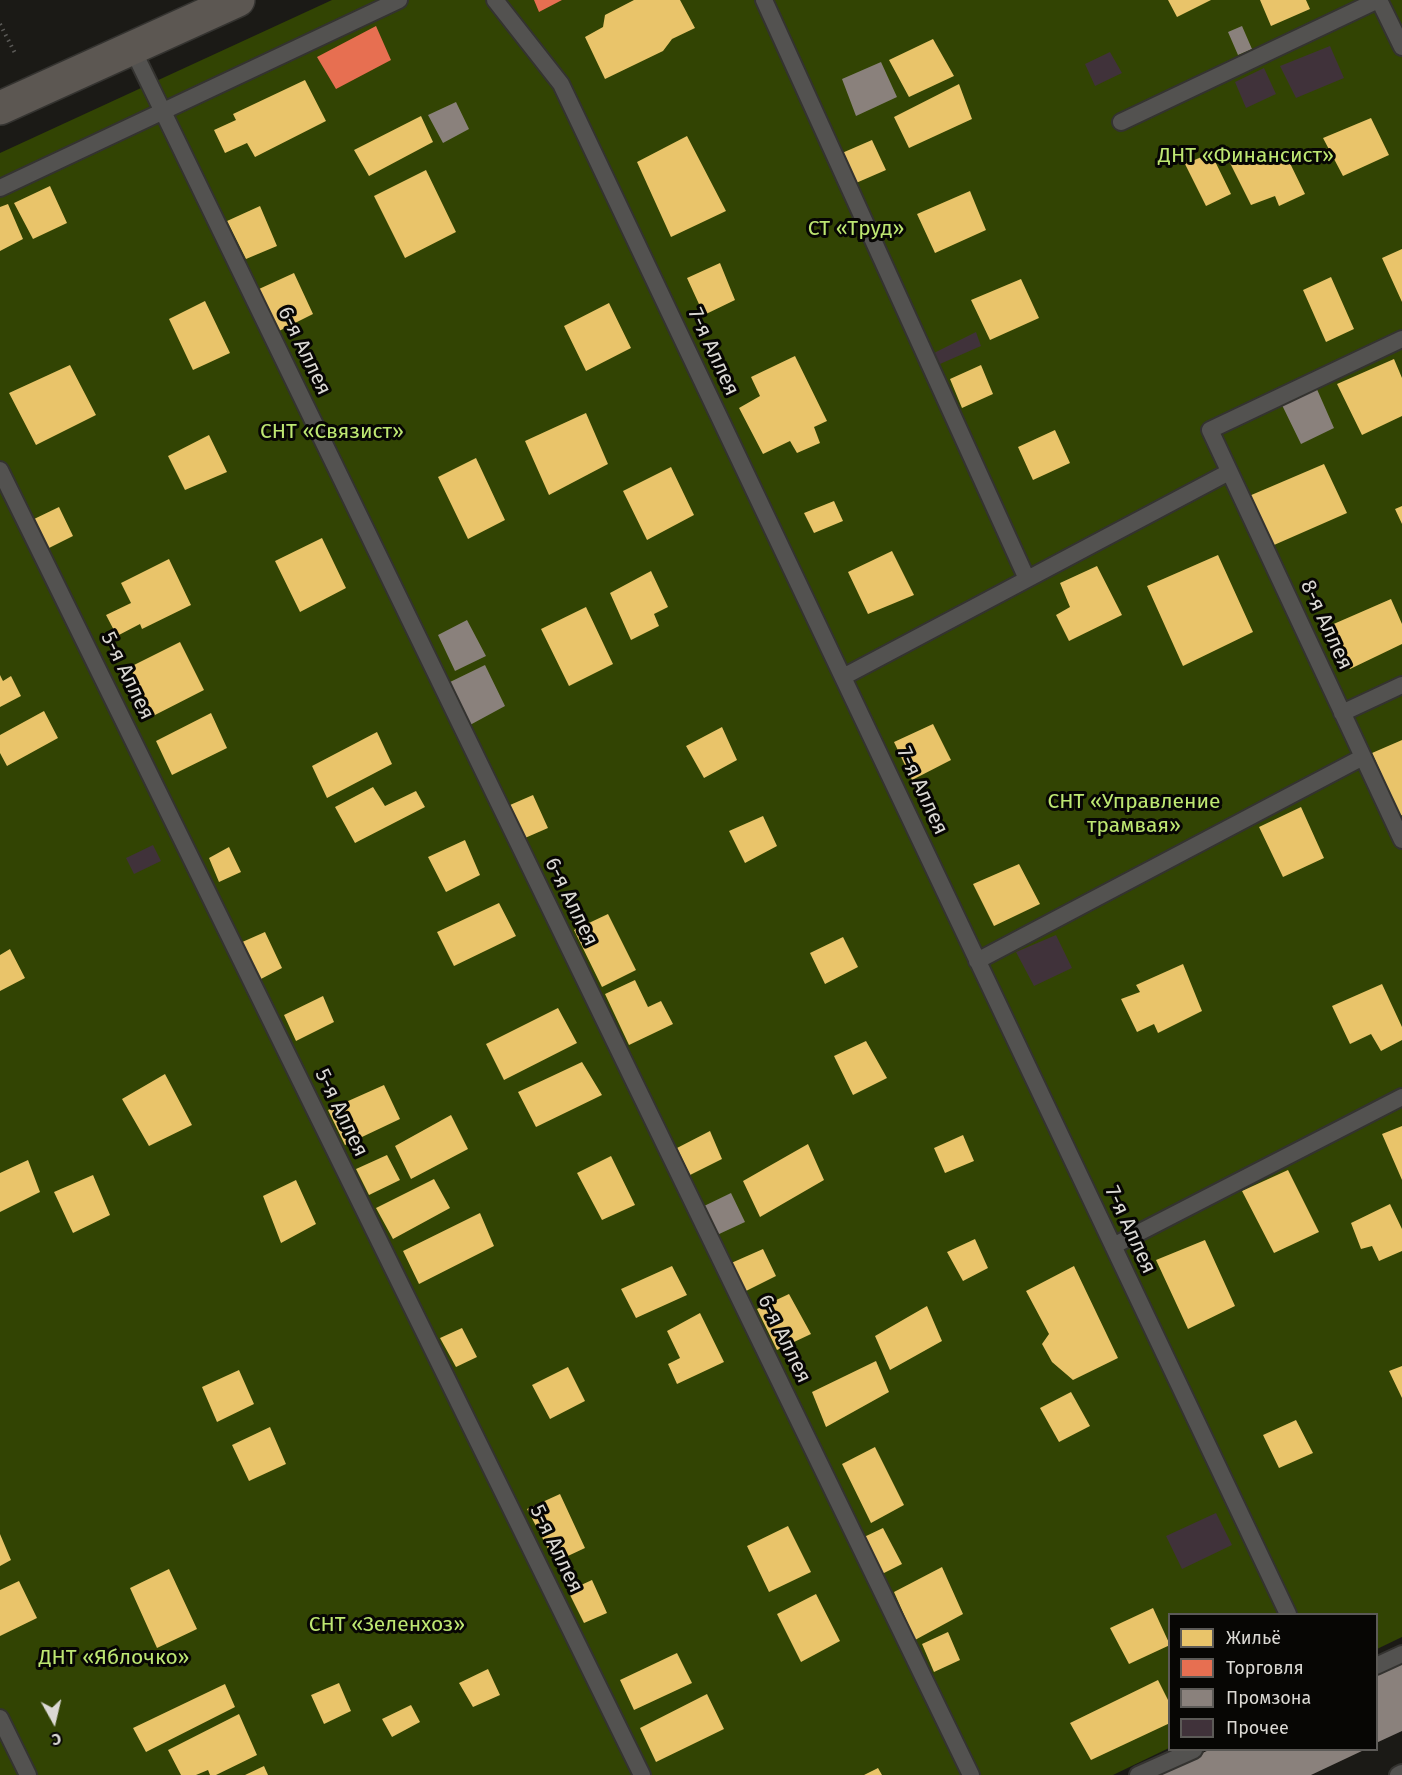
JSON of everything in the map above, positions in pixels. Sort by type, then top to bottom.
[{"type":"main road","points":[[0,108],[238,0]]},
{"type":"lane","points":[[0,188],[399,0]]},
{"type":"lane","name":"7-я Аллея","points":[[495,0],[561,84],[1288,1613]]},
{"type":"lane","points":[[764,0],[1027,579]]},
{"type":"lane","points":[[1121,122],[1379,0],[1402,47]]},
{"type":"lane","name":"6-я Аллея","points":[[132,48],[971,1775]]},
{"type":"lane","name":"8-я Аллея","points":[[1402,339],[1210,430],[1402,840]]},
{"type":"lane","name":"5-я Аллея","points":[[0,470],[642,1775]]},
{"type":"lane","points":[[843,677],[1229,472]]},
{"type":"lane","points":[[1342,713],[1402,685]]},
{"type":"lane","points":[[977,961],[1363,757]]},
{"type":"lane","points":[[1113,1246],[1402,1097]]},
{"type":"lane","points":[[1378,1666],[1402,1654]]},
{"type":"lane","points":[[0,1718],[28,1775]]},
{"type":"lane","points":[[1138,1775],[1190,1751]]},
{"type":"lane","points":[[1398,1775],[1402,1773]]},
{"type":"path","points":[[0,24],[16,55]]},
{"type":"green space","points":[[332,0],[1402,0],[1402,1637],[1378,1649],[1378,1613],[1168,1613],[1168,1748],[1113,1775],[0,1775],[0,153]]},
{"type":"building: Жильё","points":[[634,0],[680,0],[695,28],[672,39],[663,51],[605,79],[585,37],[603,27],[605,15]]},
{"type":"building: Жильё","points":[[1168,0],[1211,0],[1177,17]]},
{"type":"building: Жильё","points":[[1260,0],[1306,0],[1310,9],[1271,26]]},
{"type":"building: Жильё","points":[[933,39],[954,76],[909,97],[889,60]]},
{"type":"building: Жильё","points":[[305,80],[326,121],[255,157],[247,143],[225,153],[214,130],[236,120],[233,114]]},
{"type":"building: Жильё","points":[[959,84],[972,119],[909,148],[894,117]]},
{"type":"building: Жильё","points":[[421,116],[433,142],[369,176],[354,150]]},
{"type":"building: Жильё","points":[[1371,118],[1389,155],[1343,176],[1323,138]]},
{"type":"building: Жильё","points":[[687,136],[726,211],[671,237],[637,162]]},
{"type":"building: Жильё","points":[[872,140],[886,170],[856,183],[842,153]]},
{"type":"building: Жильё","points":[[1257,149],[1263,163],[1285,153],[1305,194],[1279,206],[1275,196],[1251,205],[1229,161]]},
{"type":"building: Жильё","points":[[1211,153],[1231,194],[1206,206],[1185,164]]},
{"type":"building: Жильё","points":[[426,170],[456,232],[405,258],[374,196]]},
{"type":"building: Жильё","points":[[50,186],[67,223],[33,239],[14,203]]},
{"type":"building: Жильё","points":[[970,191],[986,230],[935,253],[917,214]]},
{"type":"building: Жильё","points":[[8,204],[23,239],[0,251],[0,207]]},
{"type":"building: Жильё","points":[[260,206],[277,246],[246,259],[227,221]]},
{"type":"building: Жильё","points":[[1402,249],[1402,302],[1382,258]]},
{"type":"building: Жильё","points":[[720,263],[735,300],[704,315],[687,278]]},
{"type":"building: Жильё","points":[[294,273],[313,314],[279,331],[259,289]]},
{"type":"building: Жильё","points":[[1331,277],[1354,329],[1326,342],[1303,290]]},
{"type":"building: Жильё","points":[[1021,279],[1039,318],[990,340],[971,300]]},
{"type":"building: Жильё","points":[[205,301],[230,353],[193,370],[169,319]]},
{"type":"building: Жильё","points":[[609,303],[631,348],[586,371],[564,326]]},
{"type":"building: Жильё","points":[[795,356],[827,421],[814,427],[820,443],[797,453],[790,441],[763,454],[739,408],[760,396],[751,377]]},
{"type":"building: Жильё","points":[[1394,359],[1402,378],[1402,416],[1362,435],[1337,384]]},
{"type":"building: Жильё","points":[[70,365],[96,415],[36,445],[9,393]]},
{"type":"building: Жильё","points":[[981,365],[993,394],[962,408],[950,379]]},
{"type":"building: Жильё","points":[[586,413],[608,464],[549,495],[525,441]]},
{"type":"building: Жильё","points":[[1055,430],[1070,463],[1033,480],[1018,447]]},
{"type":"building: Жильё","points":[[209,435],[227,472],[185,490],[168,456]]},
{"type":"building: Жильё","points":[[476,458],[505,520],[468,539],[438,477]]},
{"type":"building: Жильё","points":[[1324,464],[1347,513],[1274,545],[1249,496]]},
{"type":"building: Жильё","points":[[671,467],[694,515],[647,540],[623,491]]},
{"type":"building: Жильё","points":[[834,501],[843,521],[814,533],[804,513]]},
{"type":"building: Жильё","points":[[1402,506],[1402,524],[1395,509]]},
{"type":"building: Жильё","points":[[59,507],[73,536],[47,549],[32,520]]},
{"type":"building: Жильё","points":[[322,538],[346,588],[300,612],[275,561]]},
{"type":"building: Жильё","points":[[892,551],[914,595],[868,614],[848,572]]},
{"type":"building: Жильё","points":[[1218,555],[1253,632],[1183,666],[1147,586]]},
{"type":"building: Жильё","points":[[169,559],[191,605],[142,629],[140,624],[117,636],[106,615],[131,603],[121,583]]},
{"type":"building: Жильё","points":[[1097,566],[1122,615],[1069,641],[1056,615],[1070,607],[1060,583]]},
{"type":"building: Жильё","points":[[651,571],[668,607],[654,614],[659,626],[631,640],[610,593]]},
{"type":"building: Жильё","points":[[1391,599],[1402,624],[1402,644],[1350,669],[1329,626]]},
{"type":"building: Жильё","points":[[586,607],[613,664],[569,686],[541,629]]},
{"type":"building: Жильё","points":[[180,642],[204,690],[153,716],[130,667]]},
{"type":"building: Жильё","points":[[0,675],[3,681],[11,676],[21,696],[0,707]]},
{"type":"building: Жильё","points":[[44,711],[58,738],[7,766],[0,753],[0,735]]},
{"type":"building: Жильё","points":[[211,713],[227,748],[172,775],[156,741]]},
{"type":"building: Жильё","points":[[933,724],[951,760],[912,780],[894,742]]},
{"type":"building: Жильё","points":[[722,727],[737,760],[704,778],[686,746]]},
{"type":"building: Жильё","points":[[377,732],[392,764],[327,798],[312,766]]},
{"type":"building: Жильё","points":[[1402,740],[1402,815],[1400,816],[1372,753]]},
{"type":"building: Жильё","points":[[373,787],[385,806],[416,791],[425,807],[355,843],[335,807]]},
{"type":"building: Жильё","points":[[533,795],[548,828],[525,838],[510,805]]},
{"type":"building: Жильё","points":[[1301,807],[1324,858],[1283,877],[1259,827]]},
{"type":"building: Жильё","points":[[763,816],[777,846],[745,863],[729,831]]},
{"type":"building: Жильё","points":[[465,840],[480,875],[446,892],[428,857]]},
{"type":"building: Жильё","points":[[229,847],[241,872],[219,882],[209,858]]},
{"type":"building: Жильё","points":[[1019,864],[1040,904],[994,926],[973,884]]},
{"type":"building: Жильё","points":[[499,903],[516,936],[454,966],[437,932]]},
{"type":"building: Жильё","points":[[608,914],[636,970],[602,987],[574,930]]},
{"type":"building: Жильё","points":[[265,932],[282,968],[259,980],[240,943]]},
{"type":"building: Жильё","points":[[843,937],[858,967],[825,984],[810,953]]},
{"type":"building: Жильё","points":[[10,949],[25,978],[0,991],[0,955]]},
{"type":"building: Жильё","points":[[1183,964],[1202,1011],[1158,1033],[1154,1024],[1137,1032],[1121,999],[1140,992],[1136,985]]},
{"type":"building: Жильё","points":[[635,980],[648,1007],[661,1001],[673,1024],[629,1045],[605,994]]},
{"type":"building: Жильё","points":[[1382,984],[1402,1027],[1402,1040],[1381,1051],[1371,1034],[1350,1044],[1332,1006]]},
{"type":"building: Жильё","points":[[323,996],[334,1022],[296,1041],[284,1015]]},
{"type":"building: Жильё","points":[[558,1008],[577,1043],[504,1080],[486,1044]]},
{"type":"building: Жильё","points":[[866,1041],[887,1078],[853,1095],[834,1056]]},
{"type":"building: Жильё","points":[[582,1062],[602,1095],[536,1127],[518,1092]]},
{"type":"building: Жильё","points":[[165,1074],[192,1125],[149,1146],[122,1099]]},
{"type":"building: Жильё","points":[[384,1085],[400,1119],[345,1145],[328,1110]]},
{"type":"building: Жильё","points":[[451,1115],[468,1149],[411,1179],[395,1146]]},
{"type":"building: Жильё","points":[[1402,1126],[1402,1180],[1382,1134]]},
{"type":"building: Жильё","points":[[710,1131],[722,1159],[690,1175],[677,1148]]},
{"type":"building: Жильё","points":[[963,1135],[974,1161],[945,1173],[934,1148]]},
{"type":"building: Жильё","points":[[808,1144],[824,1180],[760,1217],[743,1181]]},
{"type":"building: Жильё","points":[[387,1155],[400,1180],[369,1195],[356,1169]]},
{"type":"building: Жильё","points":[[611,1156],[635,1205],[602,1220],[577,1173]]},
{"type":"building: Жильё","points":[[28,1160],[40,1192],[0,1212],[0,1173]]},
{"type":"building: Жильё","points":[[1288,1170],[1319,1232],[1274,1253],[1242,1191]]},
{"type":"building: Жильё","points":[[93,1175],[110,1215],[73,1233],[54,1192]]},
{"type":"building: Жильё","points":[[434,1179],[450,1208],[393,1239],[376,1208]]},
{"type":"building: Жильё","points":[[296,1180],[316,1224],[281,1243],[263,1196]]},
{"type":"building: Жильё","points":[[1390,1204],[1402,1229],[1402,1251],[1379,1261],[1372,1246],[1361,1249],[1351,1223]]},
{"type":"building: Жильё","points":[[480,1213],[494,1246],[419,1284],[403,1251]]},
{"type":"building: Жильё","points":[[975,1239],[988,1268],[963,1281],[947,1252]]},
{"type":"building: Жильё","points":[[1205,1240],[1235,1306],[1188,1329],[1156,1260]]},
{"type":"building: Жильё","points":[[763,1249],[776,1276],[744,1292],[729,1264]]},
{"type":"building: Жильё","points":[[672,1266],[687,1295],[636,1318],[621,1289]]},
{"type":"building: Жильё","points":[[1074,1266],[1118,1358],[1073,1380],[1052,1362],[1042,1344],[1049,1334],[1026,1291]]},
{"type":"building: Жильё","points":[[789,1294],[811,1334],[777,1350],[757,1309]]},
{"type":"building: Жильё","points":[[927,1306],[942,1341],[890,1370],[875,1336]]},
{"type":"building: Жильё","points":[[700,1313],[724,1362],[677,1384],[668,1364],[680,1358],[667,1331]]},
{"type":"building: Жильё","points":[[462,1328],[477,1357],[456,1367],[440,1338]]},
{"type":"building: Жильё","points":[[876,1361],[889,1392],[826,1427],[812,1392]]},
{"type":"building: Жильё","points":[[1402,1366],[1402,1398],[1389,1371]]},
{"type":"building: Жильё","points":[[568,1367],[585,1401],[550,1419],[532,1385]]},
{"type":"building: Жильё","points":[[239,1370],[254,1404],[217,1422],[202,1387]]},
{"type":"building: Жильё","points":[[1071,1392],[1090,1426],[1059,1442],[1040,1408]]},
{"type":"building: Жильё","points":[[1296,1420],[1313,1453],[1279,1468],[1263,1435]]},
{"type":"building: Жильё","points":[[270,1427],[286,1464],[249,1481],[232,1445]]},
{"type":"building: Жильё","points":[[875,1447],[904,1505],[871,1523],[842,1464]]},
{"type":"building: Жильё","points":[[560,1494],[585,1548],[555,1562],[527,1509]]},
{"type":"building: Жильё","points":[[788,1526],[811,1572],[769,1592],[747,1546]]},
{"type":"building: Жильё","points":[[883,1528],[902,1564],[882,1574],[864,1537]]},
{"type":"building: Жильё","points":[[0,1534],[11,1560],[0,1566]]},
{"type":"building: Жильё","points":[[942,1567],[963,1614],[915,1640],[894,1592]]},
{"type":"building: Жильё","points":[[169,1569],[197,1629],[157,1648],[130,1588]]},
{"type":"building: Жильё","points":[[592,1580],[607,1613],[584,1623],[568,1591]]},
{"type":"building: Жильё","points":[[19,1581],[37,1618],[0,1636],[0,1590]]},
{"type":"building: Жильё","points":[[816,1594],[840,1641],[801,1662],[777,1614]]},
{"type":"building: Жильё","points":[[1153,1608],[1168,1641],[1168,1646],[1129,1664],[1110,1628]]},
{"type":"building: Жильё","points":[[948,1632],[960,1660],[934,1672],[922,1644]]},
{"type":"building: Жильё","points":[[677,1653],[692,1683],[634,1710],[620,1680]]},
{"type":"building: Жильё","points":[[488,1669],[500,1695],[473,1707],[459,1683]]},
{"type":"building: Жильё","points":[[1158,1680],[1168,1700],[1168,1724],[1091,1760],[1070,1723]]},
{"type":"building: Жильё","points":[[339,1683],[351,1711],[324,1724],[311,1695]]},
{"type":"building: Жильё","points":[[225,1684],[235,1707],[146,1752],[133,1728]]},
{"type":"building: Жильё","points":[[707,1694],[724,1729],[656,1762],[640,1728]]},
{"type":"building: Жильё","points":[[411,1705],[420,1722],[392,1737],[382,1719]]},
{"type":"building: Жильё","points":[[239,1714],[257,1755],[216,1775],[210,1775],[208,1770],[196,1775],[181,1775],[168,1750]]},
{"type":"building: Жильё","points":[[264,1766],[268,1775],[245,1775]]},
{"type":"building: Жильё","points":[[878,1768],[882,1775],[864,1775]]},
{"type":"building: Торговля","points":[[534,0],[562,0],[539,12]]},
{"type":"building: Торговля","points":[[376,26],[391,60],[336,89],[317,57]]},
{"type":"building: Промзона","points":[[1242,26],[1252,49],[1238,55],[1228,32]]},
{"type":"building: Промзона","points":[[881,62],[897,97],[856,116],[842,79]]},
{"type":"building: Промзона","points":[[456,102],[469,129],[443,143],[428,115]]},
{"type":"building: Промзона","points":[[1316,387],[1334,428],[1301,444],[1281,403]]},
{"type":"building: Промзона","points":[[467,620],[486,656],[455,671],[438,635]]},
{"type":"building: Промзона","points":[[485,665],[505,706],[470,725],[448,683]]},
{"type":"building: Промзона","points":[[731,1193],[745,1222],[717,1235],[702,1207]]},
{"type":"building: Промзона","points":[[1402,1660],[1402,1731],[1378,1742],[1378,1671]]},
{"type":"building: Промзона","points":[[1207,1751],[1362,1751],[1311,1775],[1154,1775]]},
{"type":"building: Прочее","points":[[1330,46],[1344,78],[1296,98],[1280,66]]},
{"type":"building: Прочее","points":[[1110,52],[1122,73],[1095,86],[1085,64]]},
{"type":"building: Прочее","points":[[1264,68],[1276,94],[1246,108],[1235,82]]},
{"type":"building: Прочее","points":[[976,332],[981,346],[940,364],[934,353]]},
{"type":"building: Прочее","points":[[153,845],[161,861],[134,874],[126,858]]},
{"type":"building: Прочее","points":[[1056,935],[1072,968],[1034,986],[1016,952]]},
{"type":"building: Прочее","points":[[1216,1513],[1232,1545],[1182,1569],[1166,1536]]},
{"type":"park label","name":"ДНТ «Финансист»","points":[[1246,156]]},
{"type":"park label","name":"СТ «Труд»","points":[[856,229]]},
{"type":"park label","name":"СНТ «Связист»","points":[[332,432]]},
{"type":"park label","name":"СНТ «Управление трамвая»","points":[[1134,814]]},
{"type":"park label","name":"СНТ «Зеленхоз»","points":[[387,1625]]},
{"type":"park label","name":"ДНТ «Яблочко»","points":[[114,1658]]}]
